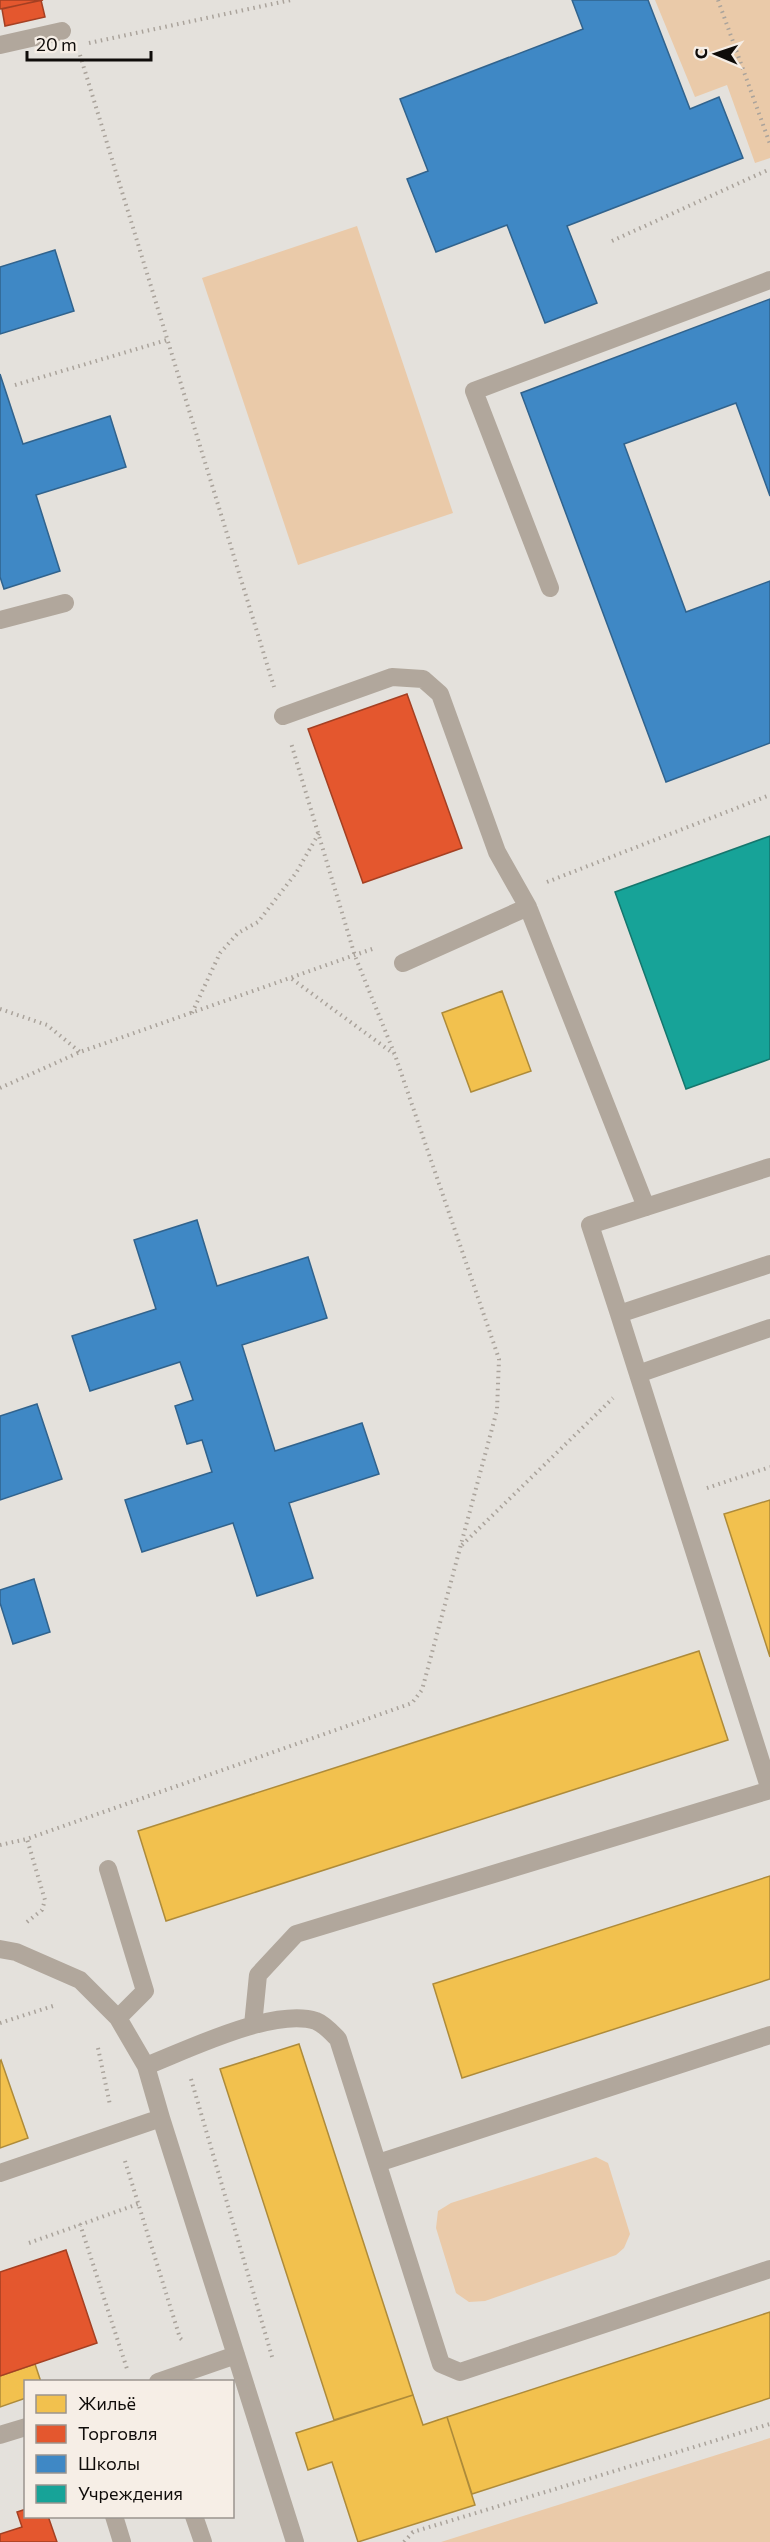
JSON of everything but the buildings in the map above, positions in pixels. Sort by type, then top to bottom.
[{"type":"lane","points":[[0,45],[62,31]]},
{"type":"lane","points":[[550,588],[474,391],[770,280]]},
{"type":"lane","points":[[0,620],[65,603]]},
{"type":"lane","points":[[283,716],[392,677],[423,679],[440,694],[497,852],[528,907],[646,1207]]},
{"type":"lane","points":[[403,963],[528,907]]},
{"type":"lane","points":[[253,2025],[258,1975],[296,1934],[770,1790],[590,1224],[770,1167]]},
{"type":"lane","points":[[619,1314],[770,1264]]},
{"type":"lane","points":[[638,1374],[770,1328]]},
{"type":"lane","points":[[108,1869],[145,1990],[118,2018]]},
{"type":"lane","points":[[0,1949],[16,1952],[80,1980],[118,2018],[146,2066],[295,2542]]},
{"type":"lane","points":[[146,2066],[253,2025],[290,2019],[317,2021],[338,2039],[441,2364],[460,2372],[770,2269]]},
{"type":"lane","points":[[378,2163],[770,2035]]},
{"type":"lane","points":[[0,2173],[161,2118]]},
{"type":"lane","points":[[164,2380],[236,2355]]},
{"type":"lane","points":[[0,2435],[24,2428]]},
{"type":"lane","points":[[114,2518],[122,2542]]},
{"type":"lane","points":[[194,2518],[203,2542]]},
{"type":"path","points":[[0,1845],[27,1839],[412,1703],[422,1690],[497,1410],[499,1359],[395,1055],[355,956],[77,46],[291,0]]},
{"type":"path","points":[[718,0],[770,144]]},
{"type":"path","points":[[612,241],[770,169]]},
{"type":"path","points":[[15,385],[167,340]]},
{"type":"path","points":[[192,1013],[220,953],[238,933],[258,922],[296,873],[319,832]]},
{"type":"path","points":[[291,979],[395,1055]]},
{"type":"path","points":[[0,1009],[47,1025],[80,1052]]},
{"type":"path","points":[[461,1546],[638,1374]]},
{"type":"path","points":[[677,1498],[770,1467]]},
{"type":"path","points":[[21,1925],[42,1910],[45,1900],[27,1839]]},
{"type":"path","points":[[0,2023],[61,2003]]},
{"type":"path","points":[[97,2045],[117,2133],[180,2338]]},
{"type":"path","points":[[183,2052],[276,2371]]},
{"type":"path","points":[[29,2243],[138,2204]]},
{"type":"path","points":[[80,2224],[130,2380]]},
{"type":"path","points":[[404,2542],[413,2532],[770,2424]]},
{"type":"shaded area","points":[[655,0],[770,0],[770,158],[755,163],[727,85],[695,97]]},
{"type":"shaded area","points":[[357,226],[453,513],[298,565],[202,278]]},
{"type":"shaded area","points":[[596,2157],[608,2163],[630,2234],[624,2248],[616,2255],[485,2301],[469,2302],[456,2293],[436,2228],[438,2211],[451,2203]]},
{"type":"shaded area","points":[[770,2438],[770,2542],[441,2542]]}]
